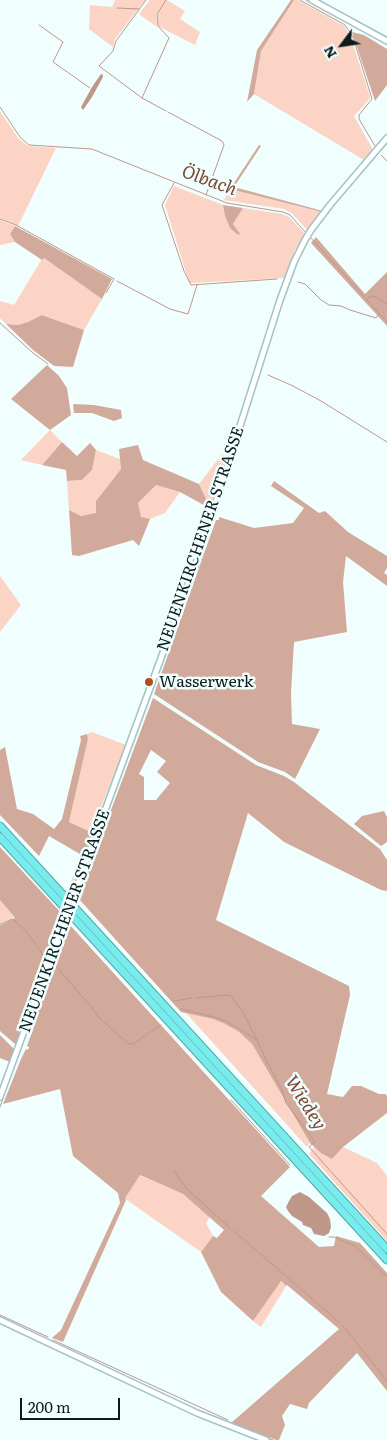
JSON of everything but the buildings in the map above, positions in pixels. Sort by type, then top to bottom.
[{"type":"highway","points":[[0,826],[387,1249]]},
{"type":"highway","points":[[0,837],[387,1260]]},
{"type":"main road","points":[[312,0],[387,41]]},
{"type":"main road","name":"NEUENKIRCHENER STRASSE","points":[[0,1097],[200,552],[280,300],[294,262],[308,235],[330,205],[387,138]]},
{"type":"main road","points":[[0,1320],[197,1412],[266,1440]]},
{"type":"shaded area","points":[[115,0],[145,0],[115,39],[113,47],[89,29],[90,5],[112,7]]},
{"type":"shaded area","points":[[150,0],[167,0],[185,11],[180,19],[200,32],[195,45],[158,26],[157,14],[164,3],[156,14],[157,27],[139,14]]},
{"type":"shaded area","points":[[291,0],[294,0],[261,51],[254,94],[247,102],[257,50]]},
{"type":"shaded area","points":[[294,0],[298,0],[344,26],[351,38],[370,97],[354,116],[373,150],[364,160],[254,94],[261,51]]},
{"type":"shaded area","points":[[352,32],[364,35],[387,49],[387,85],[375,101]]},
{"type":"shaded area","points":[[101,74],[103,77],[83,110],[81,107]]},
{"type":"shaded area","points":[[0,111],[18,138],[28,146],[56,148],[18,226],[0,218]]},
{"type":"shaded area","points":[[259,145],[261,146],[234,187],[322,212],[230,189]]},
{"type":"shaded area","points":[[174,186],[223,205],[230,228],[238,235],[233,224],[243,208],[282,214],[289,217],[305,234],[295,250],[285,278],[189,282],[165,205]]},
{"type":"shaded area","points":[[230,189],[322,212],[307,230],[292,213],[284,209],[224,200]]},
{"type":"shaded area","points":[[223,205],[243,208],[233,224],[240,234],[238,235],[230,228]]},
{"type":"shaded area","points":[[0,220],[15,226],[10,234],[15,242],[0,245]]},
{"type":"shaded area","points":[[15,226],[112,279],[102,299],[44,258],[42,260],[15,242],[10,234]]},
{"type":"shaded area","points":[[316,237],[365,294],[387,272],[387,326],[311,243]]},
{"type":"shaded area","points":[[43,257],[102,299],[84,330],[43,315],[18,325],[6,324],[0,318],[0,301],[14,305]]},
{"type":"shaded area","points":[[42,315],[84,330],[73,367],[54,366],[33,350],[6,324],[18,325]]},
{"type":"shaded area","points":[[47,365],[59,376],[67,388],[71,415],[50,430],[11,399]]},
{"type":"shaded area","points":[[73,404],[94,405],[121,410],[122,418],[114,421],[92,413],[74,413]]},
{"type":"shaded area","points":[[50,430],[62,442],[42,465],[21,460]]},
{"type":"shaded area","points":[[62,442],[77,456],[90,443],[96,450],[92,470],[82,480],[67,481],[66,470],[42,465]]},
{"type":"shaded area","points":[[138,445],[143,460],[199,484],[211,509],[180,492],[156,485],[138,503],[141,517],[150,519],[139,546],[133,540],[79,556],[72,555],[69,510],[81,516],[96,513],[96,501],[121,469],[119,449]]},
{"type":"shaded area","points":[[96,450],[120,459],[121,469],[96,501],[96,514],[80,516],[69,510],[67,481],[82,480],[92,470]]},
{"type":"shaded area","points":[[222,454],[226,456],[211,509],[199,484]]},
{"type":"shaded area","points":[[274,481],[319,513],[325,511],[348,532],[387,556],[387,568],[384,573],[387,575],[387,586],[346,556],[343,582],[347,632],[294,642],[291,693],[292,724],[320,729],[295,779],[285,772],[258,762],[154,694],[216,520],[219,520],[219,517],[254,528],[293,523],[304,508],[271,486]]},
{"type":"shaded area","points":[[156,485],[180,492],[165,513],[150,519],[141,518],[137,503]]},
{"type":"shaded area","points":[[0,576],[21,605],[0,632]]},
{"type":"shaded area","points":[[153,698],[256,765],[294,782],[380,849],[387,860],[387,891],[381,890],[284,842],[248,813],[216,920],[349,986],[350,995],[327,1094],[343,1097],[352,1086],[361,1086],[379,1094],[386,1094],[387,1113],[343,1147],[332,1159],[321,1153],[310,1143],[252,1044],[238,1031],[223,1023],[181,1012],[78,898]],"holes":[[[151,750],[166,761],[157,772],[170,783],[156,800],[144,800],[144,777],[139,774]]]},
{"type":"shaded area","points":[[92,732],[126,745],[91,832],[69,822],[88,739],[87,734]]},
{"type":"shaded area","points":[[87,734],[88,739],[69,822],[91,832],[100,812],[101,815],[85,857],[49,836],[39,856],[0,815],[0,750],[5,747],[17,809],[33,814],[54,829],[62,819],[81,740],[80,736]]},
{"type":"shaded area","points":[[384,811],[387,817],[387,842],[381,846],[354,824],[362,816]]},
{"type":"shaded area","points":[[0,847],[63,915],[17,1044],[0,1031],[0,925],[15,918],[0,900]]},
{"type":"shaded area","points":[[80,855],[85,858],[72,891],[69,888]]},
{"type":"shaded area","points":[[0,900],[15,919],[12,918],[0,923]]},
{"type":"shaded area","points":[[69,924],[290,1167],[261,1196],[319,1247],[334,1246],[336,1236],[360,1243],[387,1273],[387,1391],[357,1353],[309,1403],[307,1409],[290,1404],[282,1416],[285,1425],[279,1440],[231,1423],[339,1329],[281,1281],[253,1321],[221,1292],[201,1252],[213,1236],[217,1238],[224,1230],[183,1194],[140,1175],[125,1198],[126,1200],[63,1342],[52,1338],[61,1330],[120,1203],[118,1193],[73,1156],[60,1089],[3,1104],[21,1059],[26,1049],[28,1050],[29,1047],[27,1046],[36,1021],[36,1011]]},
{"type":"shaded area","points":[[186,1013],[224,1023],[238,1031],[252,1044],[310,1143],[307,1147]]},
{"type":"shaded area","points":[[0,1035],[14,1049],[10,1062],[0,1058]]},
{"type":"shaded area","points":[[314,1147],[332,1159],[343,1147],[377,1163],[387,1176],[387,1241],[309,1154]]},
{"type":"shaded area","points":[[139,1175],[183,1194],[210,1217],[206,1223],[213,1236],[201,1252],[124,1198]]},
{"type":"shaded area","points":[[300,1192],[309,1197],[327,1213],[331,1227],[329,1233],[324,1236],[314,1234],[311,1228],[303,1225],[302,1222],[288,1211],[286,1207],[292,1196]]},
{"type":"shaded area","points":[[280,1281],[286,1286],[261,1327],[253,1321]]},
{"type":"waterway","points":[[146,0],[116,41],[113,51],[99,66],[142,98],[166,111]]},
{"type":"waterway","points":[[142,98],[169,38],[158,26],[157,14],[166,0]]},
{"type":"waterway","points":[[300,0],[345,25],[353,37],[372,99],[359,115],[359,119],[375,146]]},
{"type":"waterway","points":[[306,0],[341,19]]},
{"type":"waterway","points":[[318,0],[387,37]]},
{"type":"waterway","points":[[117,8],[139,9]]},
{"type":"waterway","points":[[345,21],[387,44]]},
{"type":"waterway","points":[[39,25],[63,42],[53,62],[90,88]]},
{"type":"waterway","name":"Ölbach","points":[[0,107],[20,137],[29,145],[92,149],[227,203],[283,212],[290,215],[307,234]]},
{"type":"waterway","points":[[168,112],[222,141],[224,145],[206,195]]},
{"type":"waterway","points":[[377,145],[387,134]]},
{"type":"waterway","points":[[380,151],[387,143]]},
{"type":"waterway","points":[[381,155],[387,161]]},
{"type":"waterway","points":[[174,183],[162,205],[184,271],[191,285],[277,279]]},
{"type":"waterway","points":[[0,219],[16,225],[114,279],[106,293]]},
{"type":"waterway","name":"Ölbach","points":[[310,237],[387,322]]},
{"type":"waterway","points":[[117,281],[170,309],[188,314],[197,285]]},
{"type":"waterway","points":[[298,282],[305,284],[321,300],[329,305],[341,306],[376,318],[379,314]]},
{"type":"waterway","points":[[366,300],[371,296],[387,304]]},
{"type":"waterway","points":[[0,323],[48,364]]},
{"type":"waterway","points":[[268,375],[321,401],[387,442]]},
{"type":"waterway","name":"Wiedey","points":[[0,924],[12,919],[15,921],[27,932],[45,958]]},
{"type":"waterway","name":"Wiedey","points":[[55,965],[99,1018],[129,1044],[133,1044],[161,1025]]},
{"type":"waterway","points":[[195,998],[231,996],[244,1014],[257,1040]]},
{"type":"waterway","points":[[174,1001],[192,998]]},
{"type":"waterway","name":"Wiedey","points":[[181,1009],[226,1021],[257,1040],[282,1090],[286,1103],[315,1142],[309,1147],[387,1234]]},
{"type":"waterway","points":[[0,1107],[5,1092]]},
{"type":"waterway","points":[[231,1100],[290,1165]]},
{"type":"waterway","points":[[174,1171],[187,1189],[231,1229]]},
{"type":"waterway","points":[[234,1231],[340,1323]]},
{"type":"waterway","points":[[329,1237],[334,1237],[355,1246],[387,1277]]},
{"type":"waterway","points":[[0,1315],[48,1337]]},
{"type":"waterway","points":[[343,1326],[387,1381]]},
{"type":"waterway","points":[[53,1340],[228,1420]]},
{"type":"waterway","points":[[267,1438],[273,1440]]},
{"type":"place","name":"Wasserwerk","points":[[149,682]]}]
